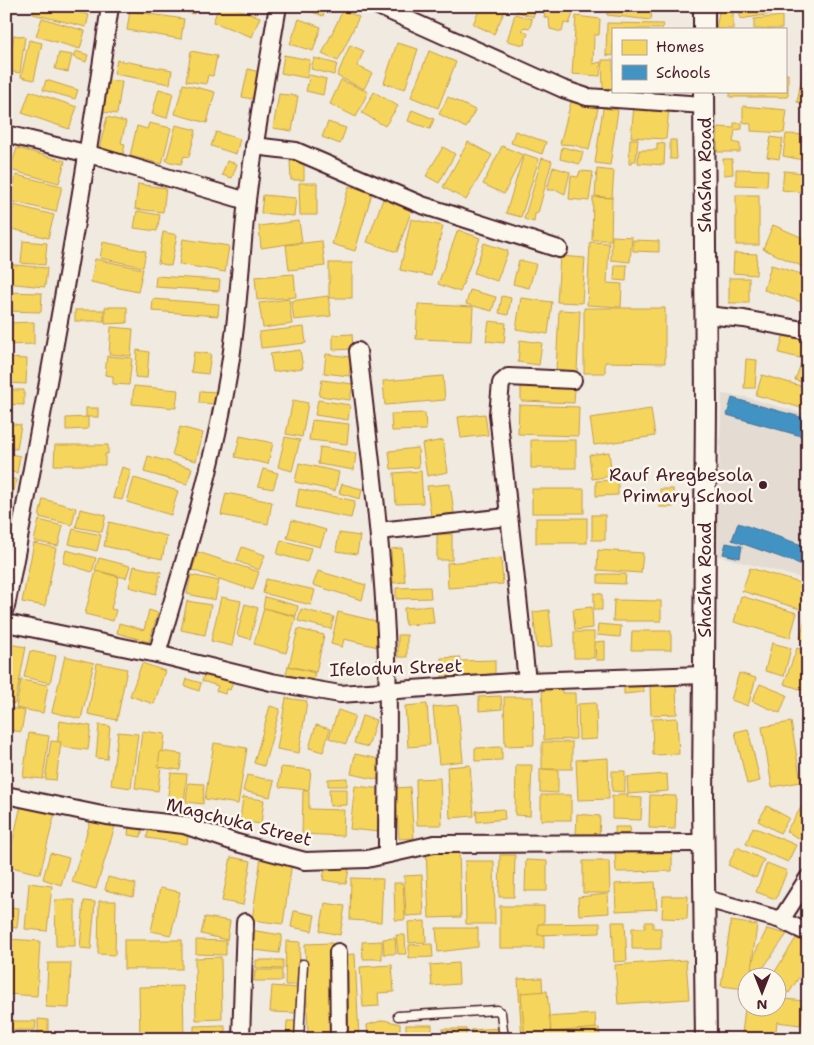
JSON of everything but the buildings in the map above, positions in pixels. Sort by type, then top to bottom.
[{"type":"street","points":[[6,607],[89,154],[110,6]]},
{"type":"street","points":[[157,654],[194,531],[210,466],[226,386],[238,302],[254,146],[278,6]]},
{"type":"street","points":[[378,6],[563,89],[587,97],[704,98]]},
{"type":"street","points":[[704,6],[704,28]]},
{"type":"street","name":"ShaSha Road","points":[[704,98],[706,315],[703,898],[706,1039]]},
{"type":"street","points":[[6,134],[89,154],[247,201]]},
{"type":"street","points":[[254,146],[296,151],[422,205],[559,249]]},
{"type":"street","points":[[706,315],[744,319],[808,331]]},
{"type":"street","points":[[358,351],[379,531],[386,617],[388,692],[387,854]]},
{"type":"street","points":[[527,681],[498,414],[501,383],[508,377],[573,380]]},
{"type":"street","points":[[379,531],[508,517]]},
{"type":"street","name":"Ifelodun Street","points":[[6,623],[157,654],[262,680],[340,694],[527,681],[704,675]]},
{"type":"street","name":"Magchuka Street","points":[[6,795],[107,816],[184,825],[238,843],[305,861],[367,858],[434,844],[703,843]]},
{"type":"street","points":[[781,920],[808,878]]},
{"type":"street","points":[[703,898],[781,920],[808,932]]},
{"type":"street","points":[[241,1039],[245,922]]},
{"type":"street","points":[[338,952],[339,1039]]},
{"type":"lane","points":[[299,1039],[303,964]]},
{"type":"lane","points":[[398,1016],[497,1010],[500,1013],[504,1039]]},
{"type":"shaded area","name":"Rauf Aregbesola Primary School","points":[[722,394],[746,397],[808,415],[808,580],[716,555]]},
{"type":"place","name":"Rauf Aregbesola Primary School","points":[[763,485]]}]
